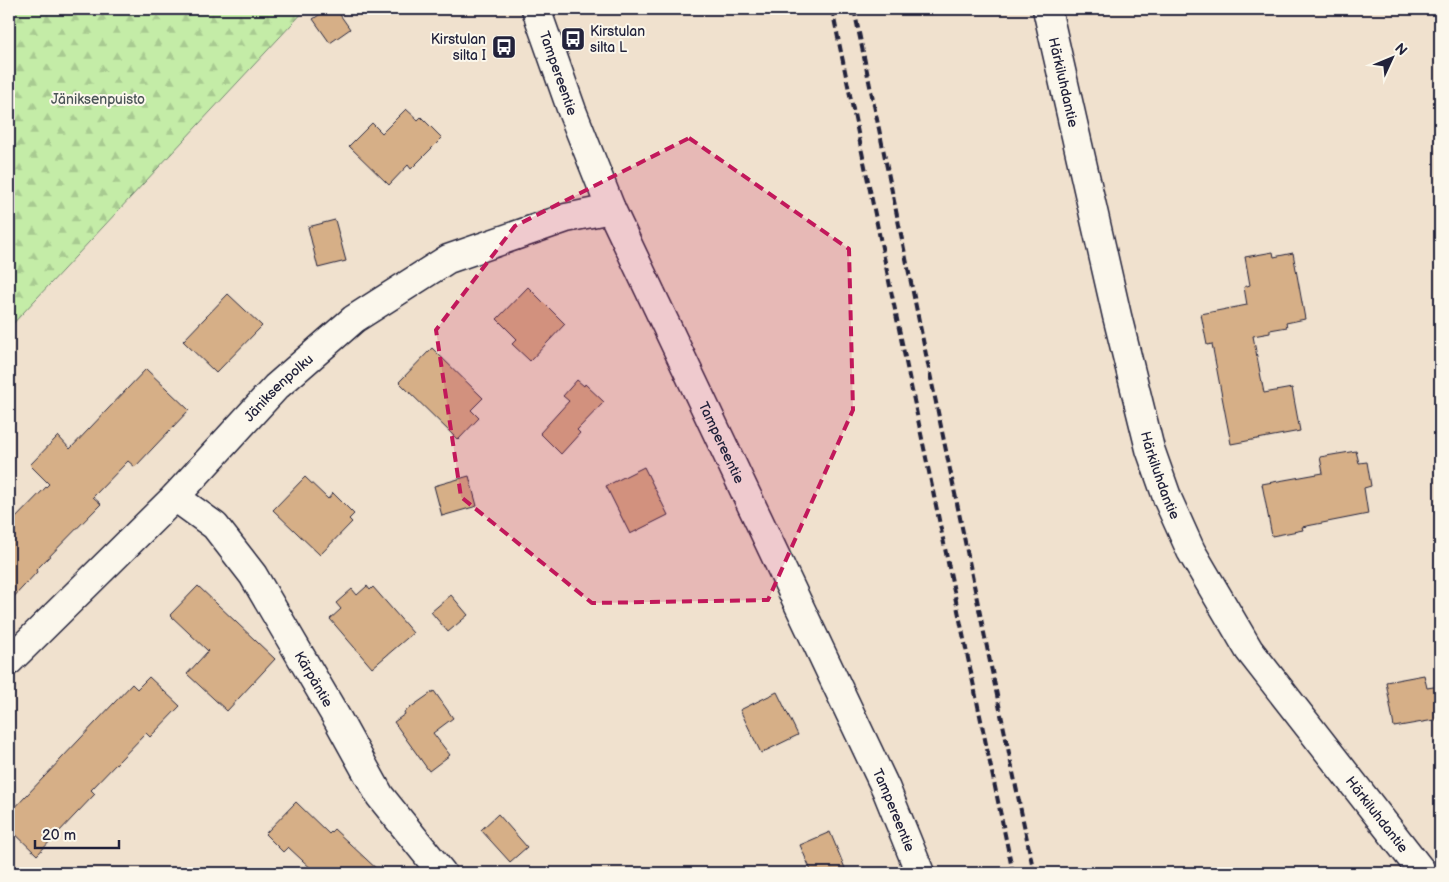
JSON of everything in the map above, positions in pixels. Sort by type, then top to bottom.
[{"type":"street","name":"Tampereentie","points":[[536,9],[572,111],[610,209],[886,789],[920,873]]},
{"type":"street","name":"Härkiluhdantie","points":[[1047,9],[1117,316],[1150,449],[1168,500],[1191,551],[1249,650],[1423,873]]},
{"type":"street","name":"Jäniksenpolku","points":[[9,661],[175,497],[276,387],[354,319],[448,259],[566,218],[610,209]]},
{"type":"street","name":"Kärpäntie","points":[[175,497],[215,526],[253,575],[380,796],[442,873]]},
{"type":"highlighted area","points":[[689,138],[849,249],[853,410],[768,600],[592,603],[461,497],[436,330],[515,226]]},
{"type":"green space","name":"Jäniksenpuisto","points":[[9,9],[306,9],[9,328]]},
{"type":"building","points":[[328,9],[336,9],[350,29],[330,43],[313,19]]},
{"type":"building","points":[[406,109],[418,120],[421,117],[442,138],[411,169],[408,165],[389,185],[349,146],[372,123],[382,133]]},
{"type":"building","points":[[335,220],[346,261],[318,268],[308,227]]},
{"type":"building","points":[[1273,252],[1274,257],[1293,253],[1305,319],[1286,323],[1287,327],[1270,330],[1270,333],[1253,336],[1264,393],[1292,388],[1300,431],[1231,444],[1212,344],[1207,345],[1201,314],[1247,305],[1244,287],[1250,285],[1245,257]]},
{"type":"building","points":[[528,287],[565,324],[530,361],[512,344],[517,339],[497,319]]},
{"type":"building","points":[[228,294],[262,326],[216,373],[183,341]]},
{"type":"building","points":[[432,348],[483,398],[471,410],[479,418],[458,440],[399,382]]},
{"type":"building","points":[[146,369],[189,410],[135,467],[128,461],[93,497],[101,504],[36,570],[37,572],[9,602],[9,525],[49,484],[30,465],[58,436],[70,449]]},
{"type":"building","points":[[577,380],[584,386],[585,384],[604,402],[577,430],[580,433],[561,454],[540,433],[569,401],[563,396]]},
{"type":"building","points":[[1356,451],[1359,463],[1367,462],[1371,486],[1364,488],[1368,514],[1302,527],[1303,530],[1272,536],[1262,484],[1323,473],[1320,457]]},
{"type":"building","points":[[644,467],[668,515],[630,534],[606,486]]},
{"type":"building","points":[[469,476],[477,506],[442,516],[434,486]]},
{"type":"building","points":[[305,477],[328,499],[333,493],[354,514],[349,519],[352,522],[320,555],[273,510]]},
{"type":"building","points":[[198,586],[275,659],[227,711],[187,674],[208,651],[170,615]]},
{"type":"building","points":[[367,586],[370,590],[373,587],[413,633],[372,668],[330,619],[341,609],[336,603],[352,589],[357,595]]},
{"type":"building","points":[[451,595],[468,615],[448,632],[431,612]]},
{"type":"building","points":[[1424,675],[1427,688],[1440,686],[1440,719],[1394,727],[1386,682]]},
{"type":"building","points":[[149,677],[180,706],[150,737],[146,733],[91,790],[95,794],[37,855],[9,828],[9,814],[132,684],[137,689]]},
{"type":"building","points":[[434,691],[453,718],[433,733],[450,755],[429,771],[394,722],[405,714],[404,712]]},
{"type":"building","points":[[777,692],[798,735],[761,753],[740,710]]},
{"type":"building","points":[[296,802],[329,834],[334,829],[381,873],[316,873],[288,847],[283,852],[265,834]]},
{"type":"building","points":[[498,814],[527,847],[510,862],[481,830]]},
{"type":"building","points":[[830,832],[847,873],[812,873],[800,845]]},
{"type":"railway","points":[[832,9],[1013,873]]},
{"type":"railway","points":[[854,9],[1034,873]]},
{"type":"place","name":"Kirstulan silta L","points":[[573,39]]},
{"type":"place","name":"Kirstulan silta I","points":[[504,47]]}]
